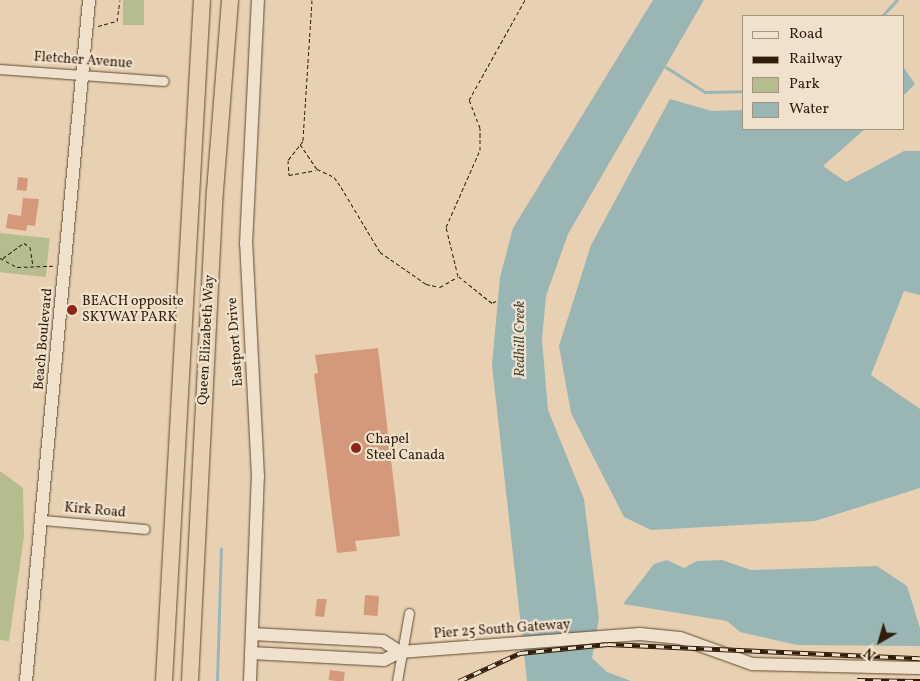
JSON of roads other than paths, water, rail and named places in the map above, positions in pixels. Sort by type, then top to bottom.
[{"type":"highway","points":[[189,0],[200,33]]},
{"type":"highway","name":"Queen Elizabeth Way","points":[[164,681],[202,0]]},
{"type":"highway","name":"Queen Elizabeth Way","points":[[190,681],[214,201],[230,0]]},
{"type":"street","name":"Beach Boulevard","points":[[26,681],[66,267],[89,0]]},
{"type":"street","name":"Eastport Drive","points":[[250,681],[258,439],[246,244],[258,0]]},
{"type":"street","name":"Fletcher Avenue","points":[[0,69],[164,81]]},
{"type":"street","name":"Kirk Road","points":[[42,520],[145,529]]},
{"type":"street","points":[[397,681],[400,652],[409,613]]},
{"type":"street","points":[[252,634],[382,641],[400,652]]},
{"type":"street","name":"Pier 25 South Gateway","points":[[251,654],[384,660],[400,652],[606,636],[667,634],[736,661],[772,666],[920,668]]},
{"type":"water","name":"Redhill Creek","points":[[653,0],[704,0],[568,234],[546,296],[542,340],[548,410],[584,499],[599,618],[592,658],[607,672],[631,681],[527,681],[492,365],[500,277],[513,228]]},
{"type":"water","points":[[905,69],[915,84],[905,94]]},
{"type":"water","points":[[670,99],[712,111],[742,110],[742,130],[864,130],[823,166],[846,182],[904,151],[920,151],[920,295],[904,291],[871,375],[920,409],[920,488],[815,521],[651,530],[624,517],[571,413],[559,346],[591,245]]},
{"type":"water","points":[[667,560],[684,568],[697,561],[722,560],[751,570],[877,566],[907,586],[920,628],[920,646],[797,645],[740,632],[727,621],[623,604],[654,564]]},
{"type":"waterway","points":[[883,15],[897,0]]},
{"type":"waterway","points":[[666,67],[705,92],[742,91]]},
{"type":"waterway","points":[[217,681],[221,549]]},
{"type":"railway","points":[[459,681],[520,653],[608,644],[920,658]]},
{"type":"railway","points":[[857,680],[920,681]]},
{"type":"place","name":"BEACH opposite SKYWAY PARK","points":[[72,310]]},
{"type":"place","name":"Chapel Steel Canada","points":[[356,448]]}]
